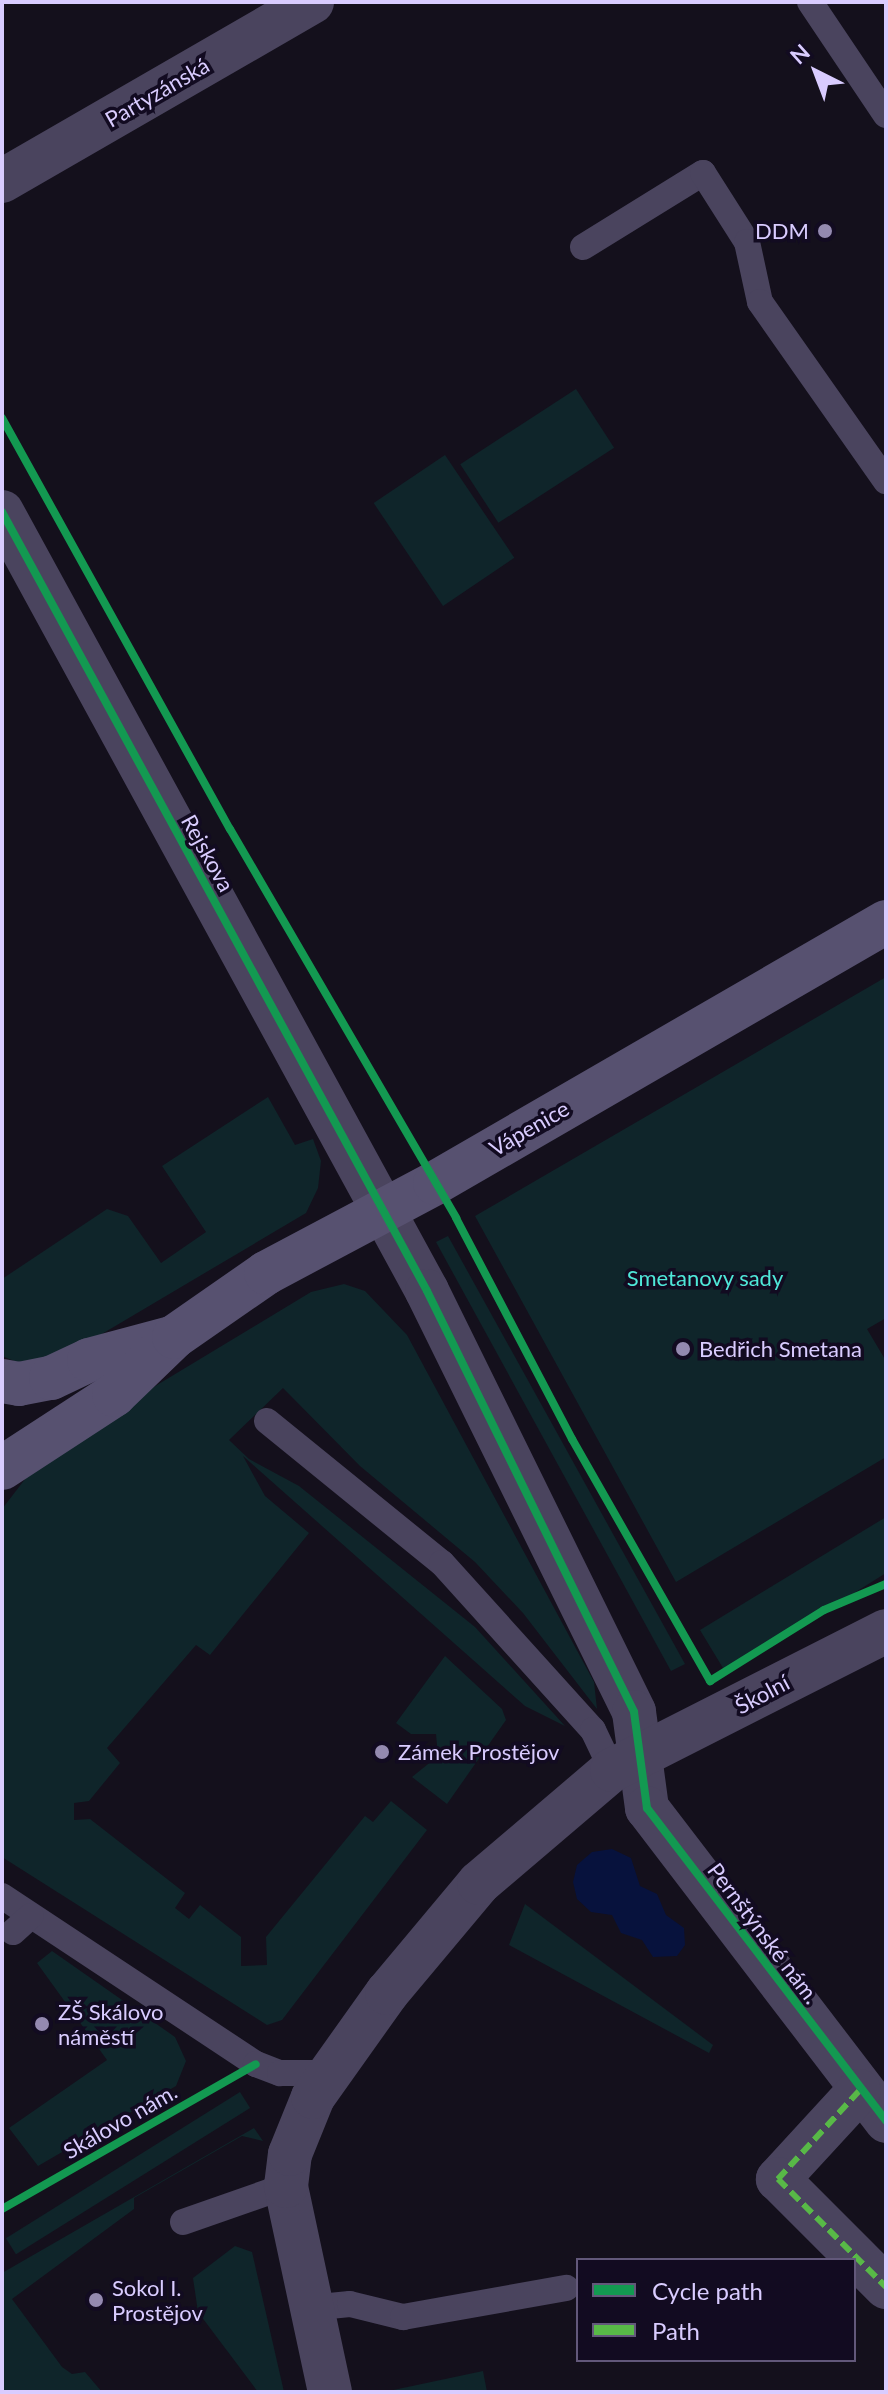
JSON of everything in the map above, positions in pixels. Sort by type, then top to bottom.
[{"type":"main road","name":"Vápenice","points":[[2,1466],[114,1395],[174,1337],[266,1273],[386,1209],[886,922]]},
{"type":"main road","name":"Vápenice","points":[[2,1381],[19,1384],[51,1378],[89,1360],[174,1337]]},
{"type":"main road","points":[[2,1401],[9,1429],[2,1466]]},
{"type":"street","name":"Partyzánská","points":[[2,181],[312,2]]},
{"type":"street","name":"Rejskova","points":[[2,512],[386,1209],[634,1712],[625,1763]]},
{"type":"street","name":"Školní","points":[[625,1763],[886,1631]]},
{"type":"street","points":[[330,2392],[309,2308],[286,2186],[300,2122],[329,2073],[428,1941],[479,1883],[625,1763]]},
{"type":"street","name":"Pernštýnské nám.","points":[[625,1763],[647,1808],[873,2106],[778,2179],[886,2287]]},
{"type":"lane","points":[[810,2],[886,115]]},
{"type":"lane","points":[[583,247],[703,173],[747,242],[760,302],[886,481]]},
{"type":"lane","points":[[267,1421],[442,1563],[625,1763]]},
{"type":"lane","points":[[2,1896],[22,1924],[256,2064],[280,2073],[329,2073]]},
{"type":"lane","points":[[183,2222],[286,2186]]},
{"type":"lane","points":[[309,2308],[350,2304],[403,2317],[566,2288]]},
{"type":"green space","points":[[576,389],[614,448],[498,523],[460,464]]},
{"type":"green space","points":[[445,455],[514,558],[443,606],[374,503]]},
{"type":"green space","name":"Smetanovy sady","points":[[886,977],[886,1318],[867,1329],[886,1361],[886,1457],[676,1582],[475,1216]]},
{"type":"green space","points":[[268,1097],[295,1145],[313,1139],[321,1161],[318,1188],[306,1213],[63,1357],[19,1363],[2,1356],[2,1279],[107,1209],[128,1216],[161,1263],[206,1232],[162,1166]]},
{"type":"green space","points":[[448,1236],[685,1664],[671,1671],[436,1242]]},
{"type":"green space","points":[[344,1284],[365,1291],[407,1335],[594,1682],[597,1709],[523,1613],[475,1562],[360,1466],[283,1388],[229,1440],[249,1459],[299,1486],[475,1627],[565,1726],[525,1706],[243,1456],[265,1496],[309,1533],[210,1655],[196,1645],[107,1748],[120,1763],[89,1801],[74,1803],[74,1820],[90,1819],[185,1893],[175,1908],[189,1919],[200,1905],[241,1937],[241,1966],[267,1965],[266,1937],[365,1816],[373,1822],[391,1801],[427,1830],[282,2020],[267,2025],[2,1857],[2,1509],[46,1452],[311,1292]]},
{"type":"green space","points":[[886,1517],[886,1573],[726,1673],[700,1630]]},
{"type":"green space","points":[[445,1656],[502,1709],[506,1720],[447,1804],[412,1777],[438,1756],[436,1734],[411,1734],[396,1723]]},
{"type":"green space","points":[[525,1904],[713,2045],[709,2053],[509,1945]]},
{"type":"green space","points":[[52,1951],[175,2037],[186,2061],[176,2086],[38,2166],[9,2128],[107,2060],[37,1963]]},
{"type":"green space","points":[[240,2092],[250,2108],[16,2254],[6,2238]]},
{"type":"green space","points":[[254,2128],[263,2141],[242,2136],[134,2198],[134,2209],[12,2299],[62,2367],[72,2374],[85,2372],[102,2392],[2,2392],[2,2273]]},
{"type":"green space","points":[[235,2246],[252,2252],[284,2392],[258,2392],[198,2312],[193,2278]]},
{"type":"green space","points":[[483,2371],[487,2392],[384,2392]]},
{"type":"shaded area","points":[[612,1849],[631,1858],[640,1886],[657,1894],[666,1915],[684,1928],[685,1945],[677,1956],[653,1957],[642,1940],[621,1933],[612,1915],[591,1912],[577,1899],[573,1882],[577,1865],[592,1852]]},
{"type":"marked path","points":[[859,2091],[778,2179],[886,2287]]},
{"type":"cycle path","points":[[2,418],[230,829],[456,1218],[572,1439],[710,1681],[824,1610],[886,1584]]},
{"type":"cycle path","points":[[2,512],[427,1291],[634,1712],[647,1808],[886,2121]]},
{"type":"cycle path","name":"Skálovo nám.","points":[[2,2209],[256,2064]]},
{"type":"place","name":"DDM","points":[[825,231]]},
{"type":"place","name":"Bedřich Smetana","points":[[683,1349]]},
{"type":"place","name":"Zámek Prostějov","points":[[382,1752]]},
{"type":"place","name":"ZŠ Skálovo náměstí","points":[[42,2024]]},
{"type":"place","name":"Sokol I. Prostějov","points":[[96,2300]]}]
